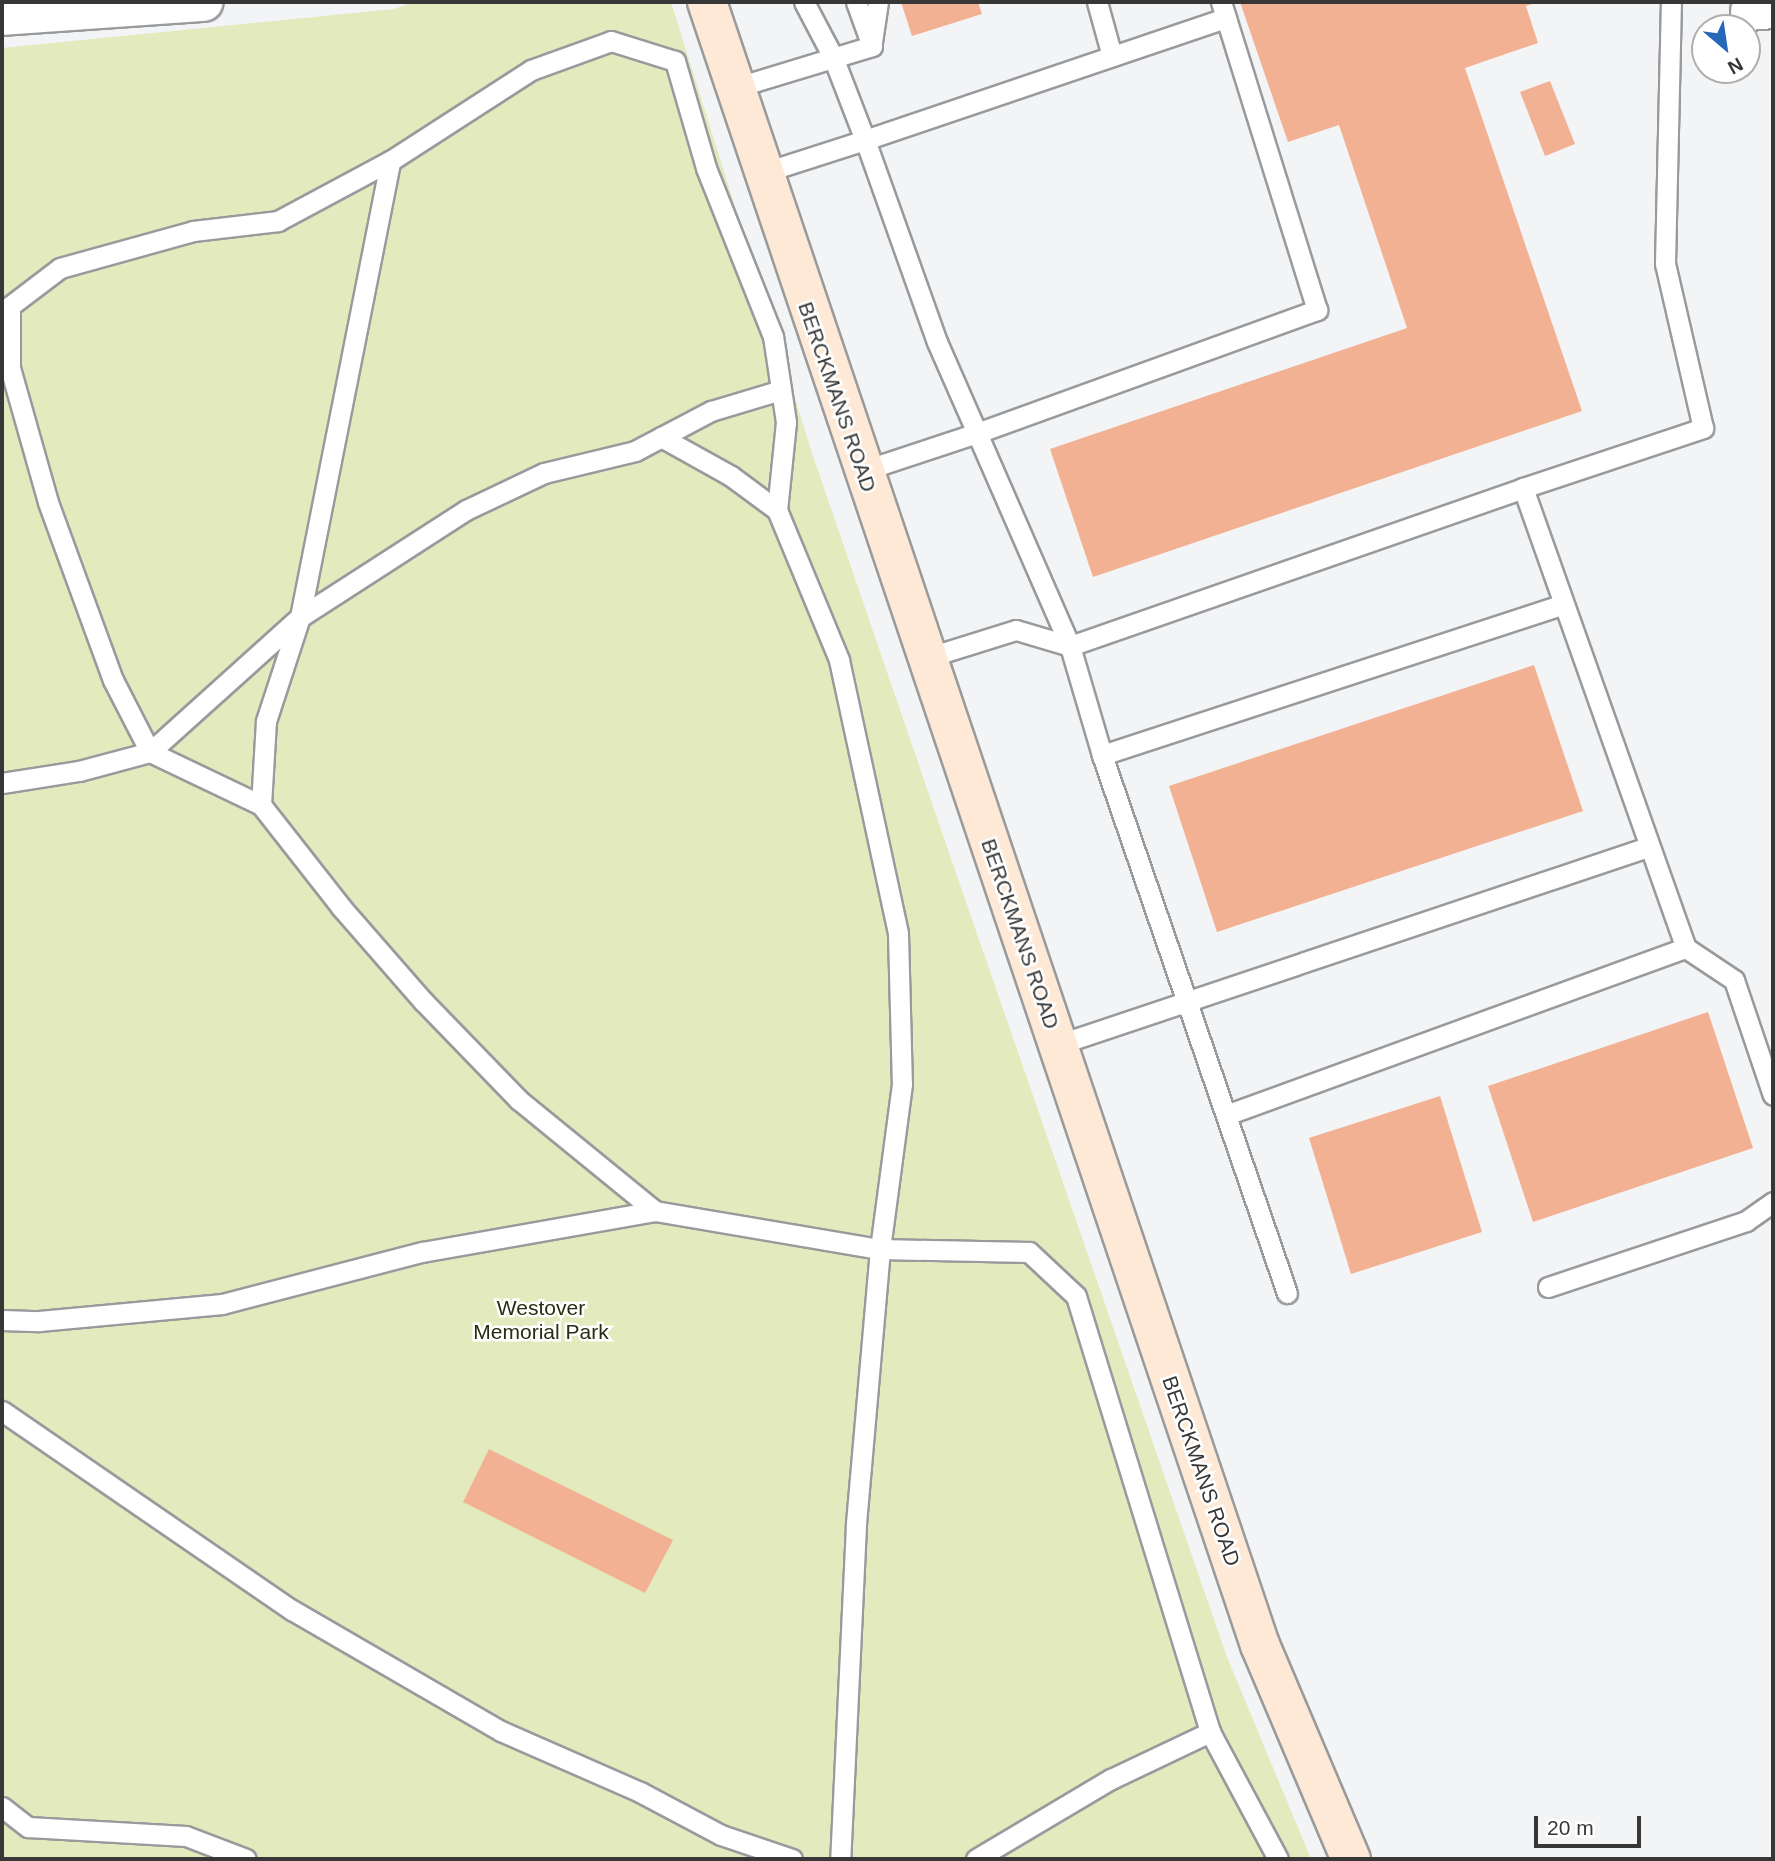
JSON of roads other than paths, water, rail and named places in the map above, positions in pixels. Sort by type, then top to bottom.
[{"type":"main road","name":"BERCKMANS ROAD","points":[[706,2],[1260,1645],[1351,1859]]},
{"type":"street","points":[[2,16],[204,2]]},
{"type":"lane","points":[[804,2],[833,57],[937,342],[1070,646],[1102,755],[1287,1293]]},
{"type":"lane","points":[[856,2],[872,46]]},
{"type":"lane","points":[[872,46],[878,2]]},
{"type":"lane","points":[[1097,2],[1112,56]]},
{"type":"lane","points":[[926,658],[1016,630],[1070,646],[1703,428],[1665,264],[1671,2]]},
{"type":"lane","points":[[762,173],[1112,56],[1224,10],[1317,310],[977,433],[862,471]]},
{"type":"lane","points":[[655,1211],[519,1100],[433,1011],[341,907],[261,805],[150,752],[103,654],[48,502],[6,369],[10,306],[60,268],[193,231],[278,221],[390,161],[531,70],[611,41],[675,61],[706,168],[773,336],[786,422],[776,510],[839,660],[898,934],[902,1084],[880,1249],[856,1525],[840,1859]]},
{"type":"lane","points":[[734,88],[872,46]]},
{"type":"lane","points":[[261,805],[266,721],[300,617],[390,161]]},
{"type":"lane","points":[[2,783],[79,771],[150,752],[300,617],[466,510],[544,474],[635,451],[711,411],[781,390]]},
{"type":"lane","points":[[662,437],[731,476],[776,510]]},
{"type":"lane","points":[[1523,488],[1686,948],[1734,980],[1773,1095]]},
{"type":"lane","points":[[1102,755],[1563,604]]},
{"type":"lane","points":[[1057,1045],[1648,847]]},
{"type":"lane","points":[[1226,1115],[1686,948]]},
{"type":"lane","points":[[1548,1287],[1746,1221],[1773,1202]]},
{"type":"lane","points":[[2,1320],[39,1321],[222,1304],[422,1252],[655,1211],[880,1249],[1029,1252],[1076,1296],[1210,1732],[1278,1859]]},
{"type":"lane","points":[[2,1411],[292,1610],[501,1731],[640,1792],[721,1835],[792,1859]]},
{"type":"lane","points":[[976,1859],[1111,1779],[1210,1732]]},
{"type":"lane","points":[[2,1807],[28,1827],[186,1836],[246,1859]]},
{"type":"park label","name":"Westover Memorial Park","points":[[541,1320]]}]
